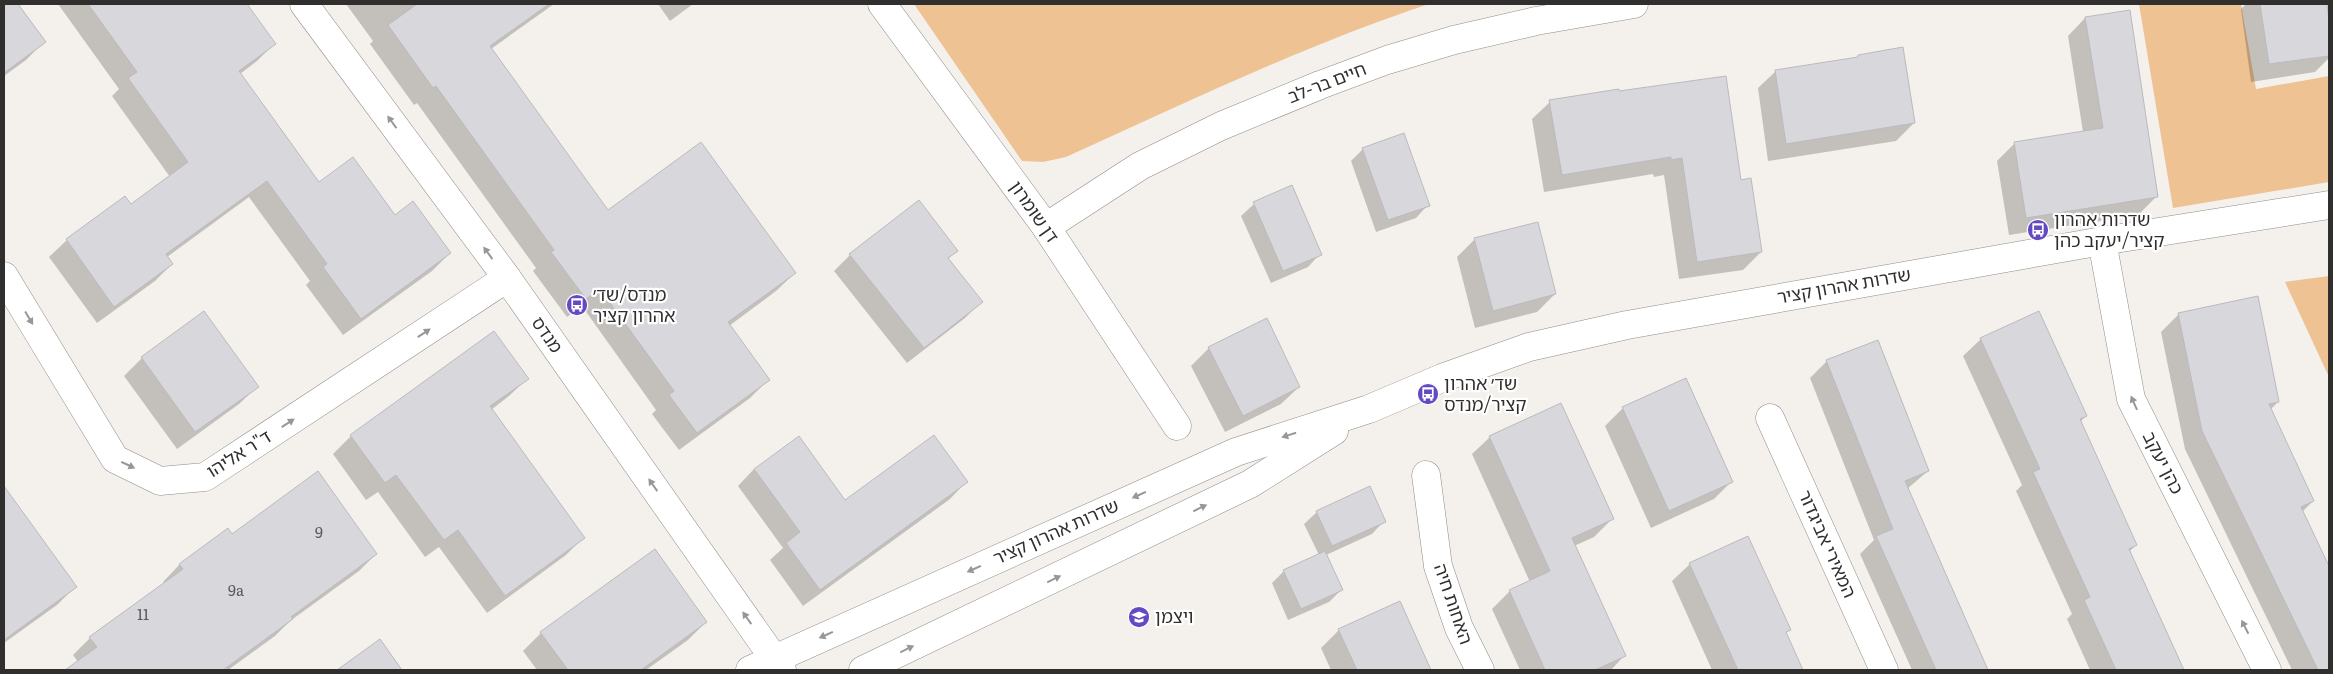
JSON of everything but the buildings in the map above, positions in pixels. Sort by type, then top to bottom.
[{"type":"street","name":"מנדס","points":[[304,4],[507,278],[779,664]]},
{"type":"street","name":"דן שומרון","points":[[882,4],[1046,228],[1177,426]]},
{"type":"street","name":"חיים בר-לב","points":[[1046,228],[1140,166],[1221,126],[1320,85],[1387,60],[1454,40],[1536,21],[1634,4]]},
{"type":"street","name":"שדרות אהרון קציר","points":[[750,670],[779,664],[1236,452],[1369,409],[1442,378],[1529,348],[1618,327],[2102,241],[2329,204]]},
{"type":"street","name":"כהן יעקב","points":[[2102,241],[2131,398],[2267,670]]},
{"type":"street","name":"ד\"ר אליהו","points":[[4,276],[115,459],[160,481],[205,477],[507,278]]},
{"type":"street","name":"שדרות אהרון קציר","points":[[863,670],[1250,484],[1369,409]]},
{"type":"street","name":"המאירי אביגדור","points":[[1770,418],[1884,670]]},
{"type":"street","name":"האחות חיה","points":[[1426,475],[1438,566],[1459,628],[1480,670]]},
{"type":"shaded area","points":[[914,4],[1429,4],[1291,56],[1066,157],[1043,162],[1022,161]]},
{"type":"shaded area","points":[[2139,4],[2241,4],[2256,89],[2329,76],[2329,182],[2173,208]]},
{"type":"shaded area","points":[[2329,276],[2329,377],[2285,282]]},
{"type":"place","name":"שדרות אהרון קציר/יעקב כהן","points":[[2038,230]]},
{"type":"place","name":"מנדס/שד׳ אהרון קציר","points":[[577,305]]},
{"type":"place","name":"שד׳ אהרון קציר/מנדס","points":[[1428,394]]},
{"type":"place","name":"ויצמן","points":[[1139,617]]}]
